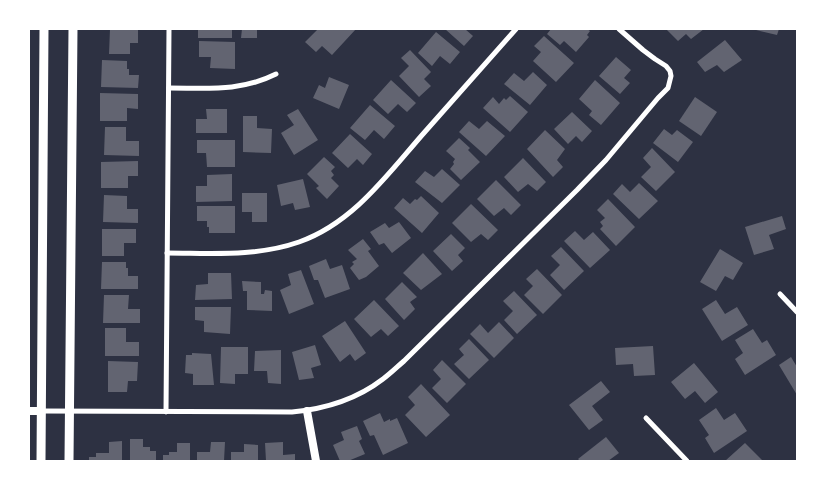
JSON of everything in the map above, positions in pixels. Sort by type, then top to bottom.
[{"type":"main road","points":[[41,461],[44,29]]},
{"type":"main road","points":[[69,461],[72,29]]},
{"type":"street","points":[[166,412],[169,29]]},
{"type":"street","points":[[167,252],[236,253],[258,251],[299,242],[335,224],[349,214],[368,195],[516,29]]},
{"type":"street","points":[[29,411],[283,413],[307,411],[342,401],[366,390],[383,379],[404,361],[577,190],[606,160],[668,88],[671,76],[666,66],[643,50],[619,29]]},
{"type":"street","points":[[169,88],[233,88],[263,81],[276,74]]},
{"type":"street","points":[[780,294],[797,312]]},
{"type":"street","points":[[307,411],[316,461]]},
{"type":"street","points":[[646,418],[687,461]]},
{"type":"building","points":[[110,29],[138,29],[138,43],[130,43],[130,54],[109,54]]},
{"type":"building","points":[[198,29],[232,29],[232,38],[198,38]]},
{"type":"building","points":[[242,29],[257,29],[257,38],[241,38]]},
{"type":"building","points":[[318,29],[356,29],[332,55],[322,46],[316,52],[305,42]]},
{"type":"building","points":[[445,29],[465,29],[473,36],[464,46]]},
{"type":"building","points":[[551,29],[587,29],[590,31],[587,35],[589,37],[576,52],[564,41],[560,45],[547,34]]},
{"type":"building","points":[[666,29],[704,29],[691,39],[686,34],[678,41]]},
{"type":"building","points":[[752,29],[779,29],[777,35]]},
{"type":"building","points":[[436,32],[460,52],[450,64],[440,56],[432,66],[418,53]]},
{"type":"building","points":[[544,36],[574,63],[556,82],[533,61],[541,52],[534,46]]},
{"type":"building","points":[[725,40],[742,60],[724,72],[717,65],[705,72],[697,62]]},
{"type":"building","points":[[199,41],[235,42],[235,69],[210,68],[211,57],[199,57]]},
{"type":"building","points":[[410,50],[431,72],[424,79],[431,86],[419,97],[399,76],[409,66],[401,58]]},
{"type":"building","points":[[616,57],[631,70],[624,78],[630,83],[620,94],[599,76]]},
{"type":"building","points":[[102,60],[127,61],[129,75],[139,75],[138,88],[101,87]]},
{"type":"building","points":[[533,72],[547,85],[530,105],[504,84],[514,73],[524,81]]},
{"type":"building","points":[[329,77],[349,85],[339,109],[313,98],[319,85],[325,88]]},
{"type":"building","points":[[391,80],[416,103],[407,112],[398,104],[388,114],[373,100]]},
{"type":"building","points":[[595,80],[620,103],[601,125],[589,115],[592,111],[579,99]]},
{"type":"building","points":[[100,93],[138,94],[138,109],[127,108],[127,121],[100,121]]},
{"type":"building","points":[[510,96],[528,112],[510,132],[483,108],[493,97],[499,104],[504,98],[506,100]]},
{"type":"building","points":[[695,97],[717,112],[701,136],[679,121]]},
{"type":"building","points":[[370,105],[395,126],[384,139],[374,130],[365,140],[350,128]]},
{"type":"building","points":[[206,109],[227,109],[227,133],[196,133],[196,119],[207,119]]},
{"type":"building","points":[[298,109],[318,140],[294,155],[281,133],[294,125],[287,115]]},
{"type":"building","points":[[572,112],[592,131],[582,142],[576,136],[568,144],[554,129]]},
{"type":"building","points":[[243,116],[257,116],[257,128],[272,129],[271,153],[243,152]]},
{"type":"building","points":[[469,121],[479,129],[487,121],[505,136],[486,156],[459,132]]},
{"type":"building","points":[[105,127],[126,127],[126,141],[139,141],[139,156],[104,155]]},
{"type":"building","points":[[664,129],[672,135],[677,130],[693,142],[678,162],[653,143]]},
{"type":"building","points":[[545,130],[565,149],[557,160],[563,167],[553,177],[527,149]]},
{"type":"building","points":[[350,134],[372,154],[363,165],[357,159],[348,168],[332,153]]},
{"type":"building","points":[[459,138],[470,148],[468,150],[480,162],[461,180],[450,169],[455,159],[446,151]]},
{"type":"building","points":[[197,140],[235,140],[235,167],[207,167],[206,153],[197,153]]},
{"type":"building","points":[[652,148],[675,172],[656,191],[641,177],[651,167],[643,158]]},
{"type":"building","points":[[324,157],[335,167],[331,171],[334,175],[331,178],[339,186],[327,199],[316,188],[319,186],[307,174]]},
{"type":"building","points":[[523,158],[546,182],[537,191],[528,184],[518,192],[504,177]]},
{"type":"building","points":[[138,161],[138,176],[128,176],[128,188],[101,188],[101,162]]},
{"type":"building","points":[[442,169],[460,185],[442,203],[415,182],[425,171],[434,177]]},
{"type":"building","points":[[232,174],[232,201],[196,202],[196,186],[207,186],[207,175]]},
{"type":"building","points":[[303,179],[310,207],[295,210],[293,203],[281,206],[277,185]]},
{"type":"building","points":[[496,180],[521,205],[511,215],[504,208],[494,216],[477,199]]},
{"type":"building","points":[[639,183],[658,201],[639,219],[613,194],[622,184],[630,192]]},
{"type":"building","points":[[242,193],[267,193],[267,222],[252,222],[252,212],[242,212]]},
{"type":"building","points":[[104,195],[127,196],[127,209],[138,209],[138,223],[103,222]]},
{"type":"building","points":[[421,196],[439,213],[422,233],[394,208],[403,198],[410,204]]},
{"type":"building","points":[[608,199],[635,227],[616,246],[600,229],[603,226],[600,222],[605,218],[597,210]]},
{"type":"building","points":[[471,204],[498,230],[488,240],[481,234],[471,242],[452,223]]},
{"type":"building","points":[[197,206],[235,206],[235,233],[209,233],[207,221],[197,221]]},
{"type":"building","points":[[782,216],[786,229],[769,235],[774,249],[754,255],[745,227]]},
{"type":"building","points":[[399,222],[411,238],[392,253],[384,243],[379,245],[370,232],[385,223],[389,228]]},
{"type":"building","points":[[102,229],[136,229],[136,243],[124,243],[124,256],[102,256]]},
{"type":"building","points":[[575,231],[584,240],[593,232],[610,250],[590,268],[564,241]]},
{"type":"building","points":[[451,234],[465,248],[458,255],[463,261],[452,271],[433,251]]},
{"type":"building","points":[[363,239],[371,249],[368,251],[379,266],[366,277],[359,280],[350,268],[354,264],[352,262],[357,259],[348,250]]},
{"type":"building","points":[[561,247],[584,271],[564,290],[550,275],[560,265],[551,256]]},
{"type":"building","points":[[720,249],[743,263],[733,280],[725,276],[716,291],[700,282]]},
{"type":"building","points":[[423,253],[442,274],[421,290],[403,273]]},
{"type":"building","points":[[326,259],[330,269],[342,265],[350,289],[325,298],[318,280],[314,280],[309,266]]},
{"type":"building","points":[[102,262],[126,262],[128,276],[138,276],[138,289],[101,289]]},
{"type":"building","points":[[537,269],[562,295],[543,314],[524,295],[533,286],[526,279]]},
{"type":"building","points":[[301,270],[314,304],[289,314],[280,290],[291,285],[288,274]]},
{"type":"building","points":[[208,273],[231,273],[232,299],[195,300],[196,285],[208,284]]},
{"type":"building","points":[[242,281],[261,282],[261,294],[264,294],[265,290],[272,291],[272,311],[247,310],[247,291],[243,291]]},
{"type":"building","points":[[402,282],[417,297],[410,302],[415,309],[404,320],[385,299]]},
{"type":"building","points":[[514,291],[537,315],[517,334],[504,320],[513,311],[503,301]]},
{"type":"building","points":[[104,295],[129,295],[128,309],[140,309],[140,323],[103,323]]},
{"type":"building","points":[[374,300],[399,326],[388,336],[381,329],[371,337],[354,319]]},
{"type":"building","points":[[716,300],[725,314],[737,307],[748,325],[722,341],[702,309]]},
{"type":"building","points":[[195,307],[231,307],[230,334],[204,332],[204,321],[195,320]]},
{"type":"building","points":[[345,321],[366,353],[355,361],[350,354],[340,362],[322,336]]},
{"type":"building","points":[[499,322],[514,338],[494,358],[470,334],[480,324],[488,333]]},
{"type":"building","points":[[105,328],[126,328],[126,342],[139,342],[139,356],[105,356]]},
{"type":"building","points":[[753,329],[762,343],[767,340],[776,355],[745,375],[735,359],[743,353],[735,340]]},
{"type":"building","points":[[469,339],[489,360],[469,379],[454,364],[464,355],[459,349]]},
{"type":"building","points":[[315,345],[321,365],[311,368],[314,378],[299,380],[292,352]]},
{"type":"building","points":[[653,346],[655,375],[634,376],[633,364],[616,365],[615,348]]},
{"type":"building","points":[[221,347],[248,347],[248,374],[235,374],[235,384],[220,383]]},
{"type":"building","points":[[281,350],[281,384],[268,383],[267,371],[254,371],[255,351]]},
{"type":"building","points":[[192,353],[211,354],[214,385],[193,385],[193,374],[185,373],[186,355],[192,355]]},
{"type":"building","points":[[791,357],[797,367],[797,395],[779,365]]},
{"type":"building","points":[[442,360],[466,384],[447,403],[432,388],[441,379],[433,370]]},
{"type":"building","points":[[108,361],[138,362],[137,381],[128,381],[127,392],[108,392]]},
{"type":"building","points":[[694,363],[718,392],[705,403],[695,391],[685,399],[671,382]]},
{"type":"building","points":[[601,381],[610,392],[592,406],[603,420],[589,430],[569,405]]},
{"type":"building","points":[[421,384],[450,415],[426,437],[405,415],[415,405],[408,397]]},
{"type":"building","points":[[716,408],[724,420],[735,413],[747,431],[714,453],[705,438],[709,435],[699,420]]},
{"type":"building","points":[[380,413],[384,422],[397,418],[408,443],[383,455],[374,435],[370,436],[363,421]]},
{"type":"building","points":[[357,426],[362,439],[359,441],[365,454],[348,461],[340,461],[333,445],[344,440],[341,432]]},
{"type":"building","points":[[606,437],[619,453],[608,461],[580,461],[578,459]]},
{"type":"building","points":[[130,439],[143,439],[143,447],[150,447],[150,451],[156,451],[156,461],[130,461]]},
{"type":"building","points":[[122,441],[122,461],[89,461],[89,457],[96,457],[96,453],[109,453],[109,442]]},
{"type":"building","points":[[211,442],[225,442],[224,461],[197,461],[197,452],[210,452]]},
{"type":"building","points":[[283,442],[283,455],[295,454],[295,461],[266,461],[265,443]]},
{"type":"building","points":[[177,443],[190,443],[190,461],[163,461],[163,455],[169,455],[169,452],[177,452]]},
{"type":"building","points":[[745,443],[763,461],[725,461]]},
{"type":"building","points":[[244,444],[258,445],[258,461],[231,461],[231,452],[244,452]]}]
